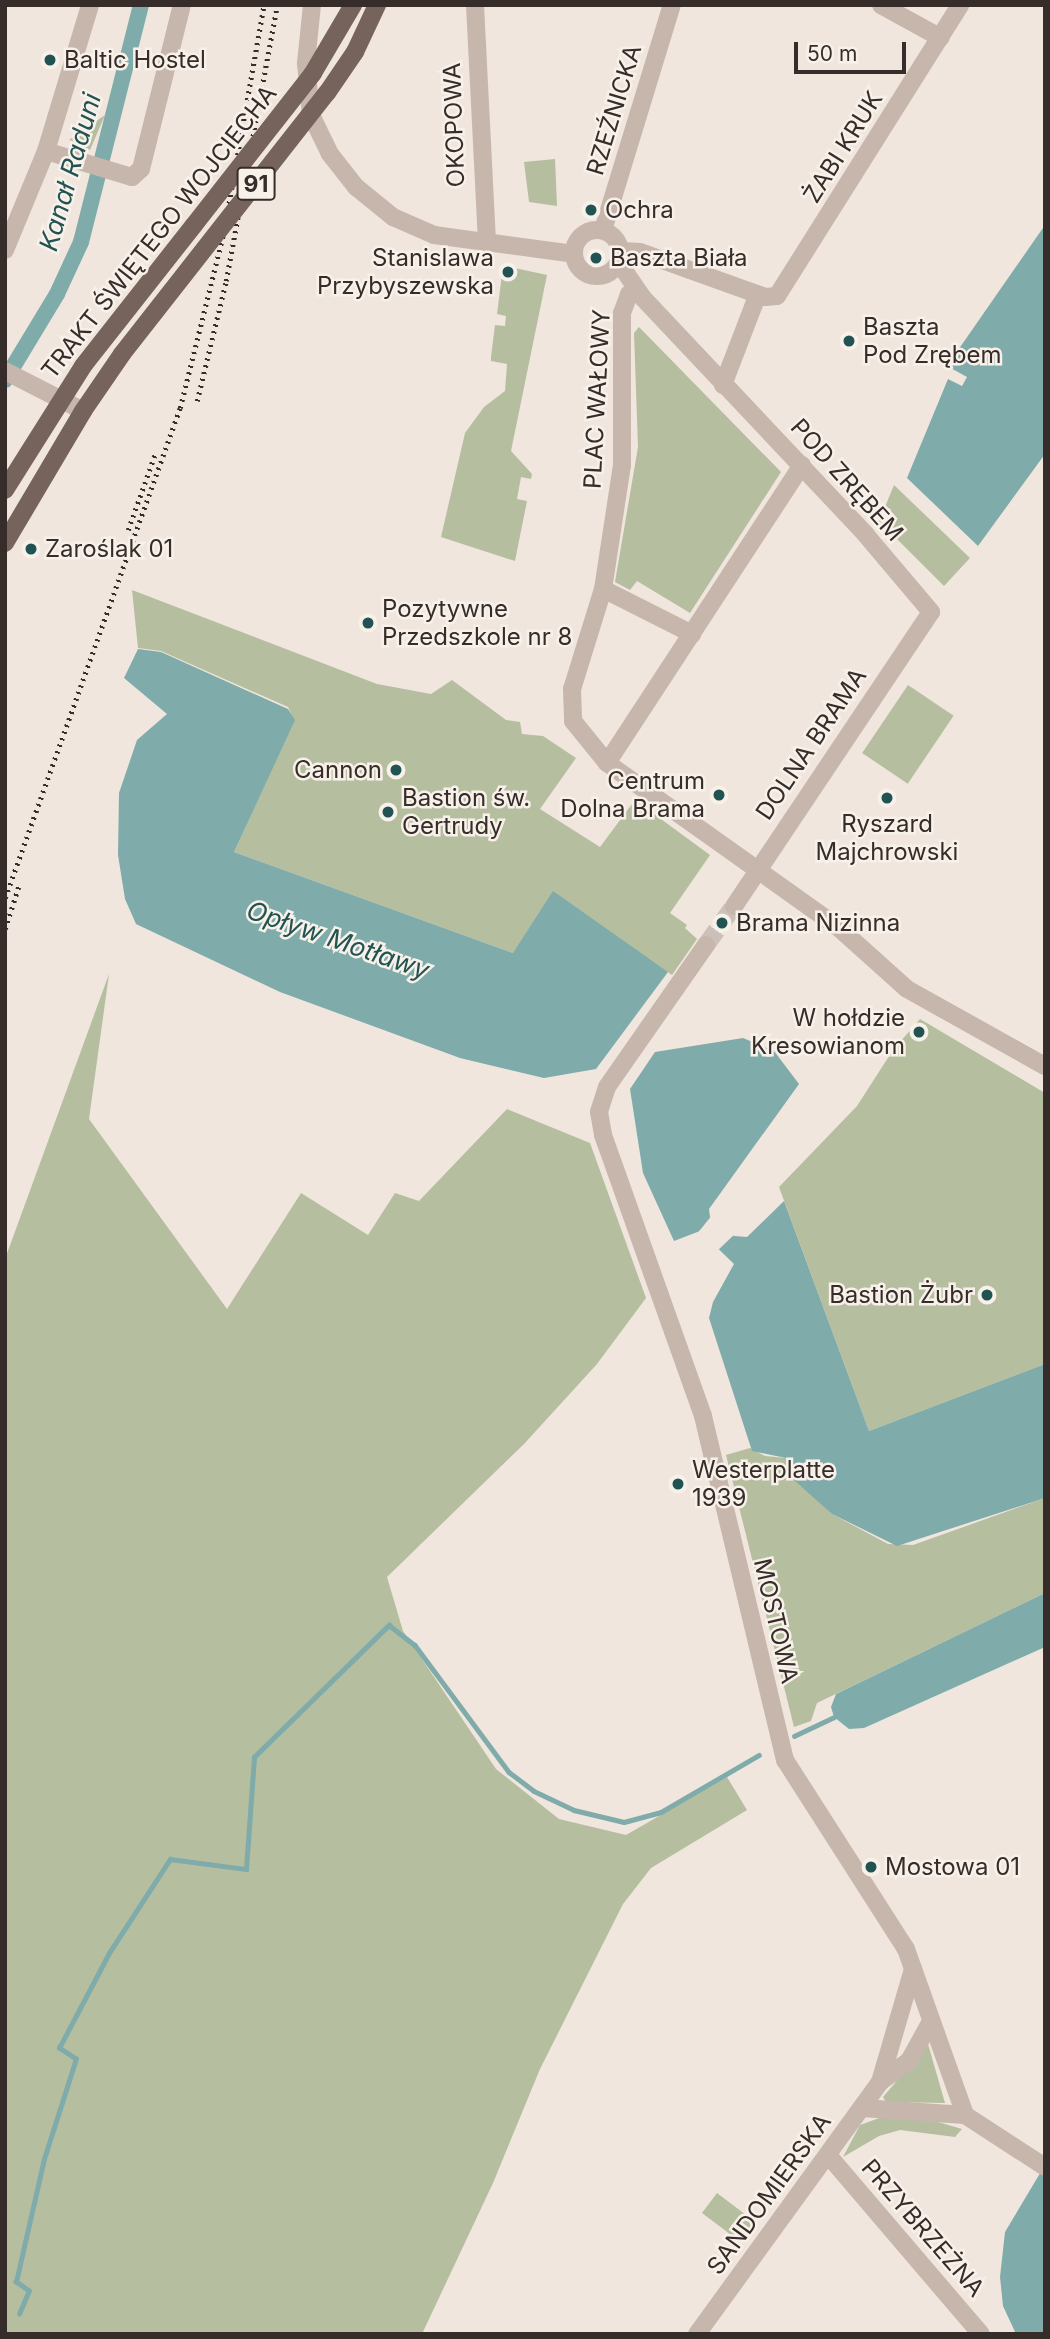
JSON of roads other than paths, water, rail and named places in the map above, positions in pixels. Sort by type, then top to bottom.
[{"type":"main road","name":"TRAKT ŚWIĘTEGO WOJCIECHA","points":[[5,490],[61,399],[313,73],[353,5]]},
{"type":"main road","name":"TRAKT ŚWIĘTEGO WOJCIECHA","points":[[5,542],[83,411],[122,354],[327,93],[355,52],[377,5]]},
{"type":"street","points":[[5,250],[46,151],[90,5]]},
{"type":"street","points":[[46,151],[132,177],[141,169],[182,5]]},
{"type":"street","points":[[312,5],[307,94],[319,136],[340,170],[375,204],[410,225],[434,235],[487,243],[575,250]]},
{"type":"street","name":"RZEŹNICKA","points":[[603,230],[672,5]]},
{"type":"street","points":[[881,5],[941,38]]},
{"type":"street","name":"ŻABI KRUK","points":[[758,294],[778,296],[785,289],[960,5]]},
{"type":"street","name":"OKOPOWA","points":[[475,14],[487,243]]},
{"type":"street","points":[[575,250],[583,234],[603,230],[616,238],[615,263]]},
{"type":"street","points":[[575,250],[585,273],[639,252],[758,294],[723,385]]},
{"type":"street","name":"POD ZRĘBEM","points":[[615,263],[636,296],[802,465],[931,612]]},
{"type":"street","name":"PLAC WAŁOWY","points":[[636,296],[622,313],[624,447],[603,589],[572,689],[573,721],[607,763],[860,944],[907,989],[1045,1066]]},
{"type":"street","points":[[5,371],[83,411]]},
{"type":"street","points":[[607,763],[802,465]]},
{"type":"street","points":[[603,589],[692,634]]},
{"type":"street","name":"DOLNA BRAMA","points":[[734,906],[931,612]]},
{"type":"street","name":"MOSTOWA","points":[[706,945],[607,1087],[599,1112],[703,1416],[777,1738],[798,1783],[896,1931],[913,1969],[965,2115]]},
{"type":"street","name":"SANDOMIERSKA","points":[[697,2334],[880,2082],[913,1969]]},
{"type":"street","name":"SANDOMIERSKA","points":[[880,2082],[909,2061],[930,2022]]},
{"type":"street","points":[[862,2108],[965,2115],[1039,2164]]},
{"type":"street","name":"PRZYBRZEŻNA","points":[[828,2155],[981,2334]]},
{"type":"water","points":[[1045,225],[1045,454],[978,546],[907,478],[948,379],[962,386],[967,377],[947,366]]},
{"type":"water","name":"Opływ Motławy","points":[[138,649],[161,652],[288,709],[295,720],[234,852],[513,953],[553,891],[668,972],[596,1069],[544,1078],[460,1058],[280,992],[136,924],[125,899],[118,855],[119,793],[137,740],[167,714],[124,678]]},
{"type":"water","points":[[743,1038],[774,1051],[799,1084],[709,1209],[710,1217],[734,1236],[747,1237],[784,1201],[869,1431],[1045,1364],[1045,1498],[897,1546],[832,1514],[794,1480],[786,1458],[752,1451],[709,1318],[713,1302],[734,1264],[700,1231],[674,1241],[643,1173],[630,1089],[655,1052]]},
{"type":"water","points":[[1045,1593],[1045,1647],[864,1728],[849,1729],[834,1717],[831,1707],[836,1694]]},
{"type":"water","points":[[1045,2165],[1045,2334],[1016,2334],[1003,2306],[1000,2277],[1005,2232]]},
{"type":"waterway","name":"Kanał Raduni","points":[[5,380],[57,294],[81,242],[141,5]]},
{"type":"waterway","points":[[19,2314],[29,2291],[16,2282],[44,2159],[76,2059],[59,2048],[109,1953],[170,1859],[246,1869],[254,1757],[389,1625],[415,1645],[509,1772],[534,1791],[574,1810],[624,1822],[661,1812],[759,1755]]},
{"type":"waterway","points":[[794,1736],[834,1717]]},
{"type":"tunnel","points":[[706,945],[734,906]]},
{"type":"railway","points":[[5,898],[180,408],[224,231],[264,5]]},
{"type":"railway","points":[[197,401],[226,281],[277,5]]},
{"type":"railway","points":[[128,530],[155,454]]},
{"type":"railway","points":[[5,929],[19,885]]},
{"type":"place","name":"Baltic Hostel","points":[[50,60]]},
{"type":"place","name":"Ochra","points":[[591,210]]},
{"type":"place","name":"Baszta Biała","points":[[596,258]]},
{"type":"place","name":"Stanislawa Przybyszewska","points":[[508,272]]},
{"type":"place","name":"Baszta Pod Zrębem","points":[[849,341]]},
{"type":"place","name":"Zaroślak 01","points":[[31,549]]},
{"type":"place","name":"Pozytywne Przedszkole nr 8","points":[[368,623]]},
{"type":"place","name":"Cannon","points":[[396,770]]},
{"type":"place","name":"Centrum Dolna Brama","points":[[719,795]]},
{"type":"place","name":"Ryszard Majchrowski","points":[[887,798]]},
{"type":"place","name":"Bastion św. Gertrudy","points":[[388,812]]},
{"type":"place","name":"Brama Nizinna","points":[[722,923]]},
{"type":"place","name":"W hołdzie Kresowianom","points":[[919,1032]]},
{"type":"place","name":"Bastion Żubr","points":[[987,1295]]},
{"type":"place","name":"Westerplatte 1939","points":[[678,1484]]},
{"type":"place","name":"Mostowa 01","points":[[871,1867]]}]
